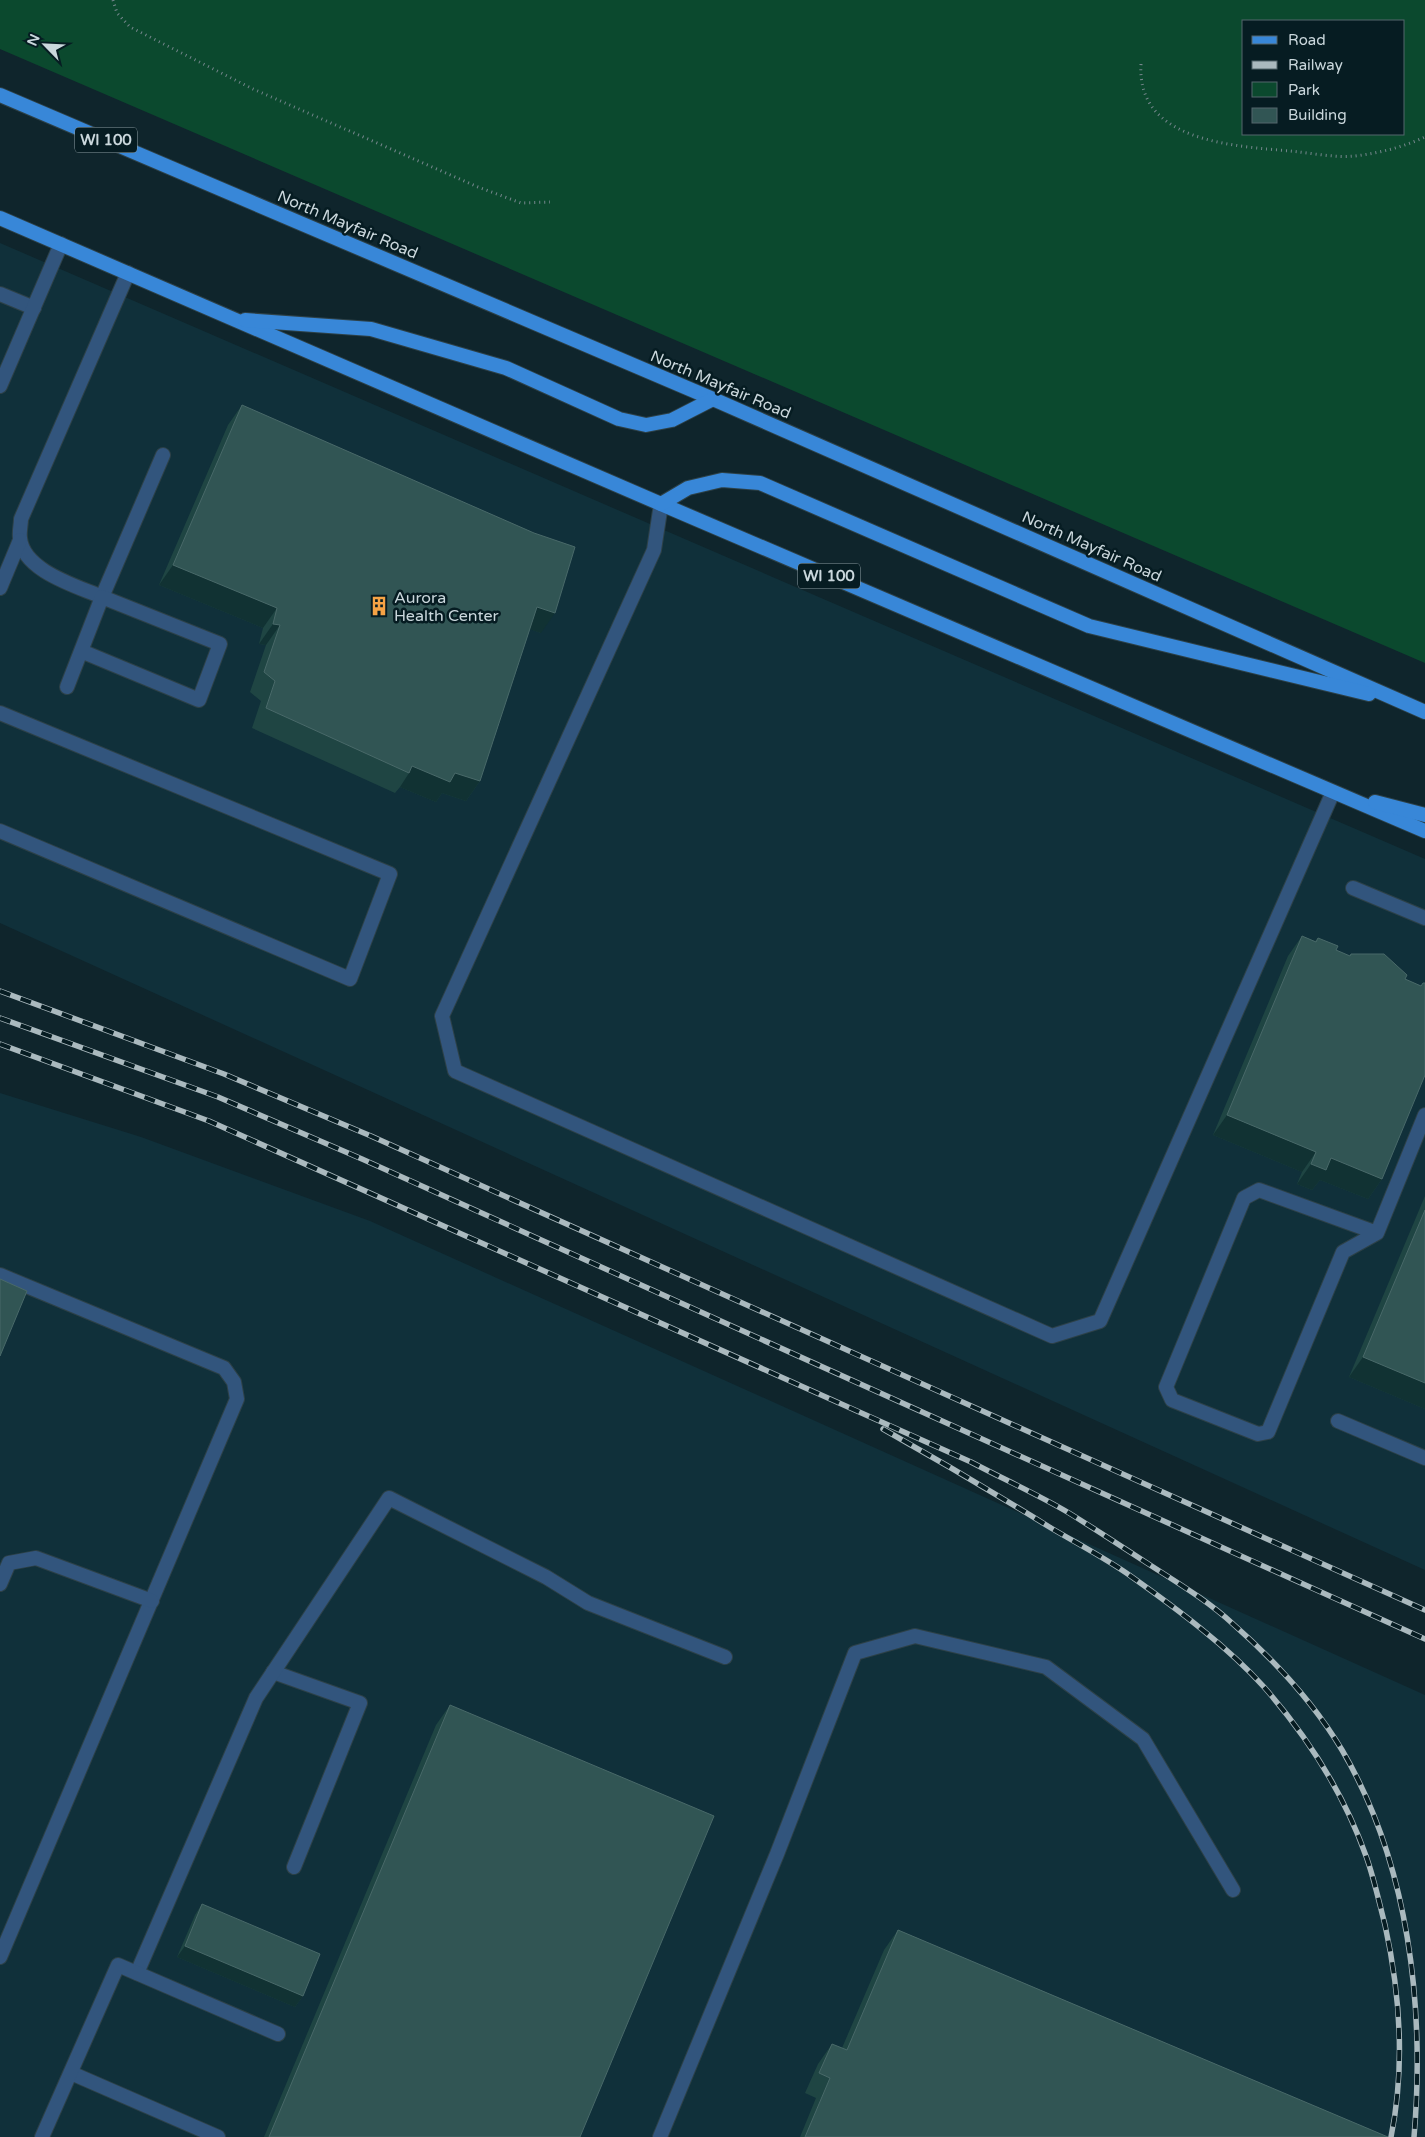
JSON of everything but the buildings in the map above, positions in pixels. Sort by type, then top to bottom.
[{"type":"main road","name":"North Mayfair Road","points":[[0,95],[713,399],[1425,712]]},
{"type":"main road","name":"WI 100","points":[[0,218],[661,504],[1425,831]]},
{"type":"main road","points":[[234,319],[371,329],[506,368],[619,418],[646,425],[672,420],[713,399]]},
{"type":"main road","points":[[661,504],[688,488],[722,480],[760,483],[1089,626],[1406,703]]},
{"type":"main road","points":[[1333,792],[1425,815]]},
{"type":"lane","points":[[0,386],[61,244]]},
{"type":"lane","points":[[0,588],[20,540],[21,519],[128,273]]},
{"type":"lane","points":[[0,294],[34,308]]},
{"type":"lane","points":[[67,687],[102,597],[163,455]]},
{"type":"lane","points":[[661,504],[654,550],[442,1016],[455,1071],[1052,1336],[1100,1321],[1333,792]]},
{"type":"lane","points":[[20,540],[30,561],[46,574],[220,644],[199,700],[81,651]]},
{"type":"lane","points":[[0,713],[390,874],[350,979],[0,830]]},
{"type":"lane","points":[[1353,888],[1425,918]]},
{"type":"lane","points":[[1377,1233],[1259,1190],[1244,1198],[1166,1387],[1172,1400],[1258,1434],[1268,1432],[1342,1252],[1377,1233],[1425,1114]]},
{"type":"lane","points":[[0,1275],[224,1368],[234,1382],[238,1399],[0,1957]]},
{"type":"lane","points":[[1338,1421],[1425,1458]]},
{"type":"lane","points":[[137,1973],[256,1698],[389,1498],[546,1577],[588,1603],[726,1657]]},
{"type":"lane","points":[[0,1584],[9,1563],[36,1558],[152,1600]]},
{"type":"lane","points":[[660,2137],[777,1854],[855,1653],[915,1636],[1046,1667],[1143,1739],[1234,1890]]},
{"type":"lane","points":[[273,1672],[360,1704],[294,1867]]},
{"type":"lane","points":[[42,2137],[118,1965],[278,2034]]},
{"type":"lane","points":[[71,2073],[218,2137]]},
{"type":"path","points":[[113,0],[117,13],[130,27],[253,89],[478,187],[521,203],[550,202]]},
{"type":"path","points":[[1140,64],[1140,76],[1144,94],[1151,106],[1163,119],[1206,139],[1228,146],[1353,156],[1404,146],[1425,137]]},
{"type":"shaded area","points":[[0,243],[1425,859],[1425,1570],[0,923]]},
{"type":"shaded area","points":[[0,1093],[141,1137],[370,1221],[1425,1695],[1425,2137],[0,2137]]},
{"type":"green space","points":[[0,0],[1425,0],[1425,663],[0,49]]},
{"type":"railway","points":[[0,991],[224,1074],[371,1136],[1425,1610]]},
{"type":"railway","points":[[0,1018],[218,1097],[362,1159],[1425,1639]]},
{"type":"railway","points":[[0,1044],[209,1121],[971,1462],[1069,1513],[1213,1607],[1278,1667],[1319,1716],[1342,1750],[1365,1794],[1383,1840],[1397,1888],[1414,1987],[1417,2038],[1417,2088],[1414,2137]]},
{"type":"railway","points":[[883,1429],[1103,1558],[1149,1589],[1184,1615],[1234,1657],[1264,1687],[1295,1725],[1323,1767],[1347,1810],[1372,1873],[1385,1925],[1394,1977],[1399,2031],[1398,2084],[1391,2137]]},
{"type":"place","name":"Aurora Health Center","points":[[379,606]]}]
